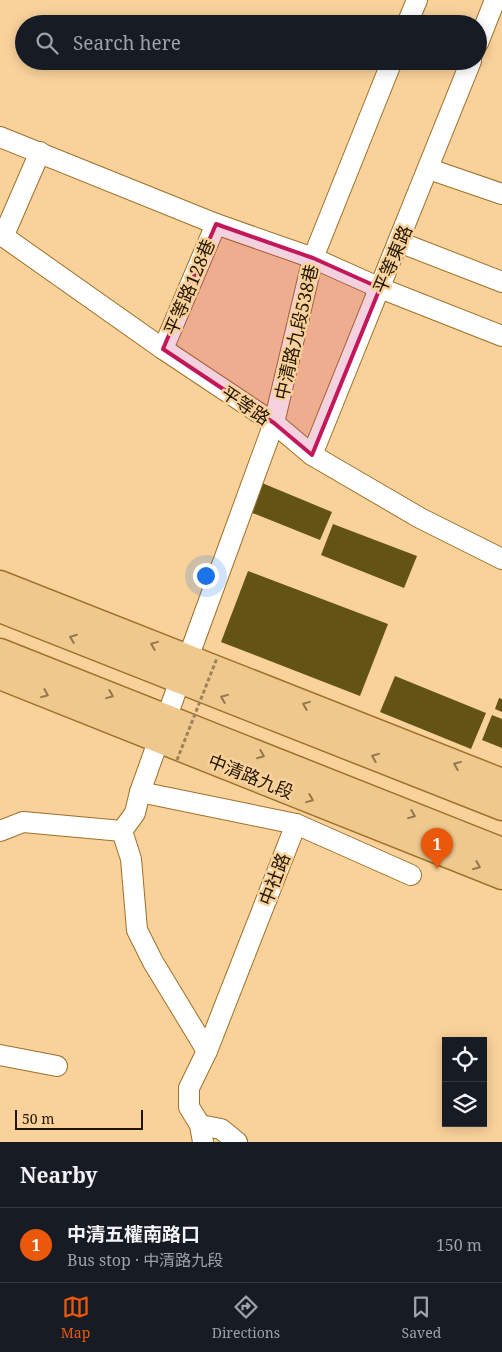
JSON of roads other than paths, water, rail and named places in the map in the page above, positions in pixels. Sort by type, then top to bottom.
[{"type":"main road","points":[[0,584],[184,669],[502,808]]},
{"type":"main road","points":[[0,609],[184,669],[502,782]]},
{"type":"main road","name":"中清路九段","points":[[0,652],[163,728],[502,876]]},
{"type":"main road","name":"中清路九段","points":[[0,676],[163,728],[502,851]]},
{"type":"street","points":[[411,15],[417,0]]},
{"type":"street","points":[[487,20],[495,0]]},
{"type":"street","name":"中清路九段538巷","points":[[122,832],[135,813],[140,792],[274,423],[313,258],[388,70]]},
{"type":"street","name":"平等東路","points":[[312,455],[467,70]]},
{"type":"street","points":[[0,137],[216,224],[313,258],[380,288],[502,336]]},
{"type":"street","points":[[2,236],[40,152]]},
{"type":"street","points":[[428,169],[502,194]]},
{"type":"street","name":"平等路128巷","points":[[163,349],[216,224]]},
{"type":"street","name":"平等路","points":[[2,236],[163,349],[274,423],[312,455],[420,518],[502,559]]},
{"type":"street","points":[[399,242],[502,282]]},
{"type":"street","points":[[140,792],[296,824],[412,875]]},
{"type":"street","points":[[0,831],[23,822],[122,832],[131,859],[137,930],[153,962],[207,1051]]},
{"type":"street","name":"中社路","points":[[237,1142],[221,1129],[201,1134],[189,1107],[189,1088],[207,1051],[296,824]]},
{"type":"street","points":[[0,1055],[57,1066]]},
{"type":"place","name":"中清五權南路口","points":[[437,869]]}]
